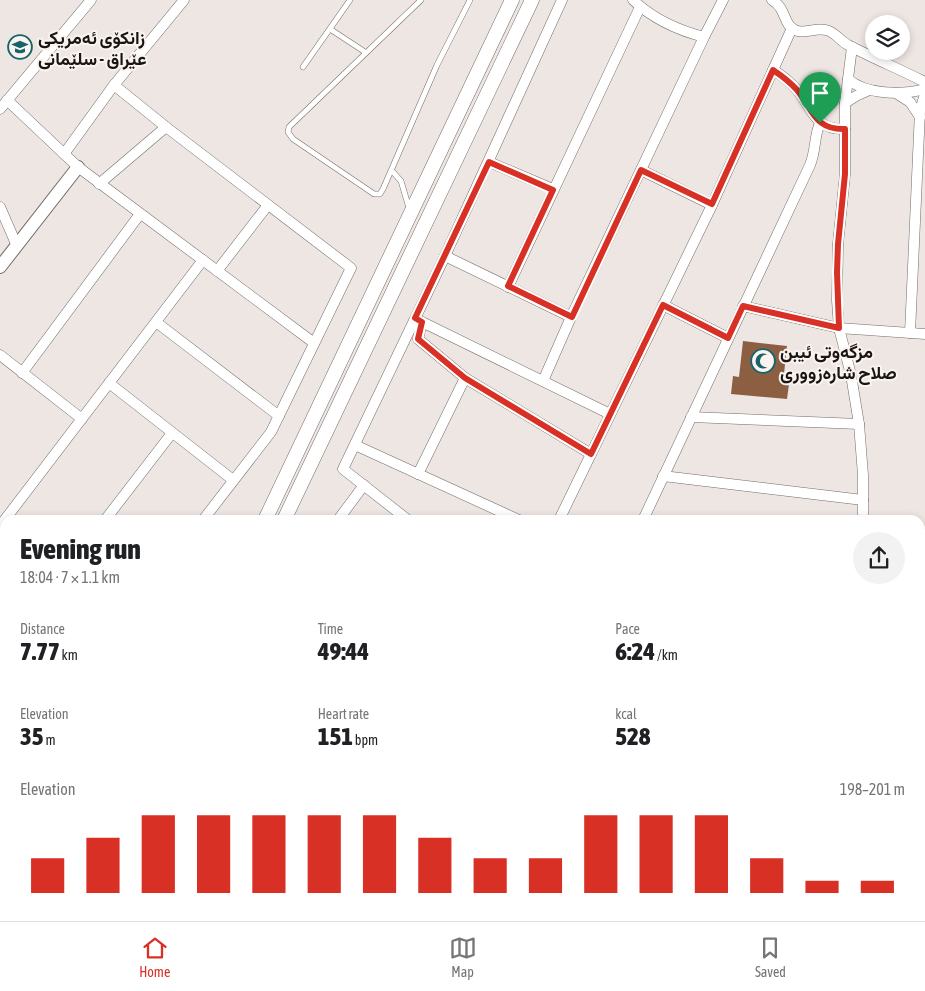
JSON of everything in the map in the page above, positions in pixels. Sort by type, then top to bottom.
[{"type":"main road","points":[[267,515],[512,0]]},
{"type":"main road","points":[[286,515],[532,0]]},
{"type":"street","points":[[0,109],[91,0]]},
{"type":"street","points":[[64,154],[114,85],[184,0]]},
{"type":"street","points":[[402,515],[343,470],[418,320],[445,256],[562,0]]},
{"type":"street","points":[[543,381],[641,170],[723,0]]},
{"type":"street","points":[[772,0],[782,9],[787,22],[792,28],[802,32],[818,29],[828,31],[852,47],[925,82]]},
{"type":"street","points":[[508,286],[637,4],[670,26],[704,38]]},
{"type":"street","points":[[561,515],[712,204],[792,28]]},
{"type":"street","points":[[852,47],[845,103],[845,174],[837,272],[839,328],[851,375],[859,424],[863,475],[863,515]]},
{"type":"street","points":[[773,70],[797,90],[820,123],[832,128],[845,129]]},
{"type":"street","points":[[848,79],[867,91],[925,90]]},
{"type":"street","points":[[114,85],[166,127],[352,268],[271,432],[207,515]]},
{"type":"street","points":[[845,103],[867,91]]},
{"type":"street","points":[[895,92],[910,102],[920,117]]},
{"type":"street","points":[[910,333],[920,117],[925,94]]},
{"type":"street","points":[[8,100],[78,168],[314,342]]},
{"type":"street","points":[[645,515],[813,159],[816,135],[820,123]]},
{"type":"street","points":[[99,184],[166,127]]},
{"type":"street","points":[[489,162],[553,190]]},
{"type":"street","points":[[0,267],[78,168]]},
{"type":"street","points":[[641,170],[712,204]]},
{"type":"street","points":[[217,271],[268,205]]},
{"type":"street","points":[[0,206],[17,246]]},
{"type":"street","points":[[22,373],[140,214]]},
{"type":"street","points":[[445,256],[572,317]]},
{"type":"street","points":[[10,515],[203,260]]},
{"type":"street","points":[[663,305],[728,338]]},
{"type":"street","points":[[743,306],[839,328],[925,334]]},
{"type":"street","points":[[418,320],[418,339],[465,378],[591,454]]},
{"type":"street","points":[[418,320],[610,414]]},
{"type":"street","points":[[156,322],[279,416]]},
{"type":"street","points":[[0,355],[82,419]]},
{"type":"street","points":[[418,474],[465,378]]},
{"type":"street","points":[[109,384],[233,480]]},
{"type":"street","points":[[691,417],[859,424]]},
{"type":"street","points":[[109,515],[172,433]]},
{"type":"street","points":[[355,446],[508,515]]},
{"type":"street","points":[[663,476],[863,500]]},
{"type":"street","points":[[342,515],[364,485]]},
{"type":"lane","points":[[303,67],[350,0]]},
{"type":"lane","points":[[420,0],[289,127],[288,132],[294,139],[374,194],[382,192],[438,65],[470,0]]},
{"type":"lane","points":[[330,29],[365,52]]},
{"type":"lane","points":[[392,171],[401,181],[410,213]]},
{"type":"building","name":"مزگەوتی ئیبن صلاح شارەزووری","points":[[743,341],[787,346],[783,383],[789,384],[787,399],[731,394],[733,376],[739,377]]},
{"type":"place","name":"زانکۆی ئەمریکی عێراق - سلێمانی","points":[[20,47]]},
{"type":"place","name":"مزگەوتی ئیبن صلاح شارەزووری","points":[[763,361]]},
{"type":"route","points":[[773,70],[790,82],[804,98],[820,123],[832,128],[845,129],[845,174],[837,272],[839,328],[743,306],[728,338],[663,305],[591,454],[465,378],[418,339],[422,322],[415,318],[489,162],[553,190],[508,286],[572,317],[641,170],[712,204],[773,70]]}]
